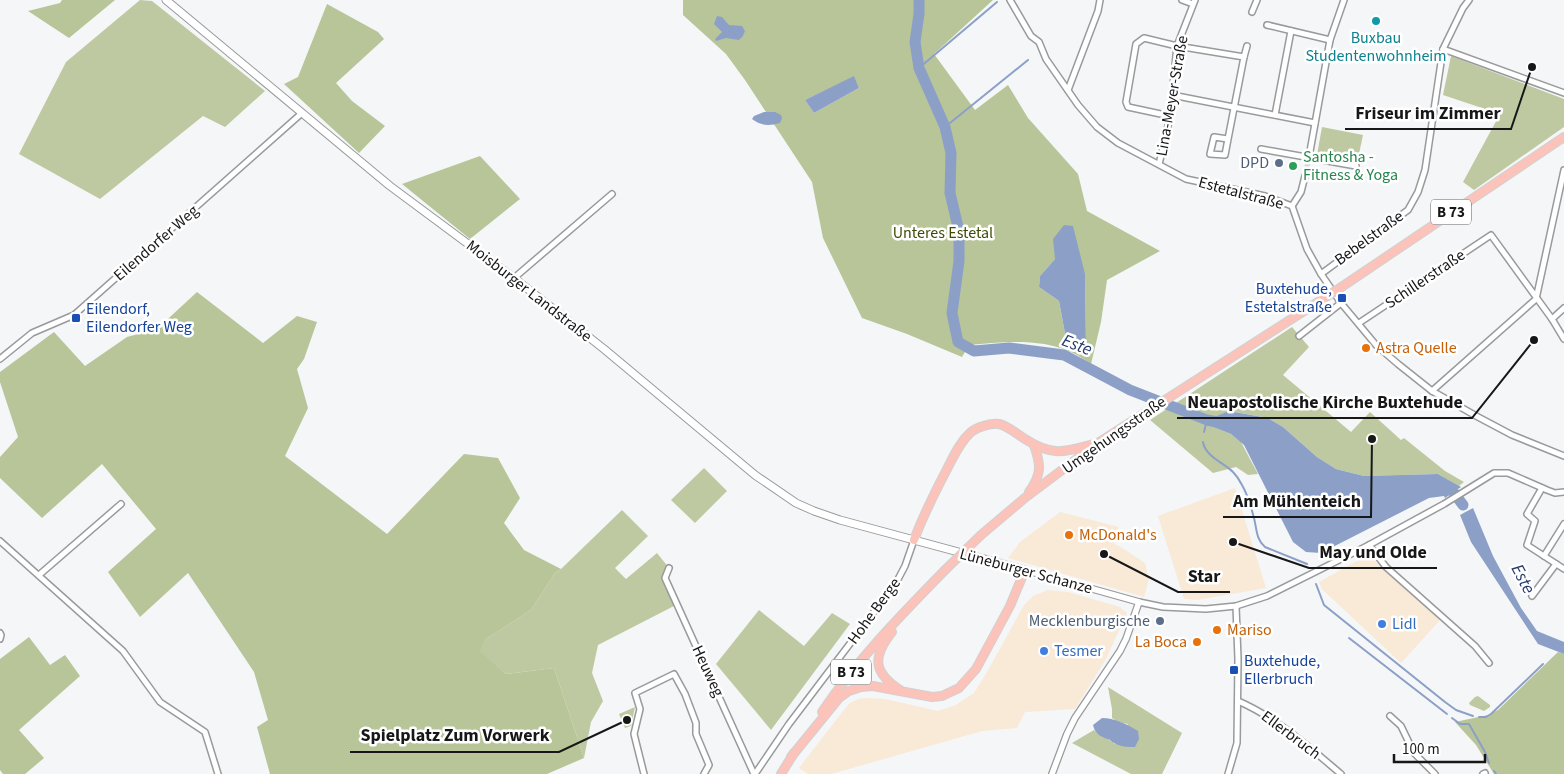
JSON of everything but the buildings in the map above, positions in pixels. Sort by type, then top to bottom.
[{"type":"main road","name":"Moisburger Landstraße","points":[[166,0],[390,186],[514,278],[604,349],[755,475],[796,503],[823,514],[914,540]]},
{"type":"main road","name":"Umgehungsstraße","points":[[781,774],[849,675],[887,631],[945,570],[1026,497],[1098,443],[1340,288],[1564,137]]},
{"type":"main road","points":[[914,540],[930,501],[958,448],[972,431],[998,424],[1010,429],[1034,445],[1053,452],[1066,452],[1098,443]]},
{"type":"main road","points":[[1026,497],[1039,474],[1040,462],[1034,445]]},
{"type":"main road","name":"Lüneburger Schanze","points":[[914,540],[1025,570]]},
{"type":"main road","points":[[791,757],[839,698],[849,691],[869,686],[932,697],[942,696],[954,691],[966,681],[976,668],[1010,606],[1025,570]]},
{"type":"main road","points":[[902,691],[884,678],[879,667],[879,657],[886,639],[920,595]]},
{"type":"street","name":"Estetalstraße","points":[[1010,0],[1031,36],[1039,42],[1046,59],[1096,127],[1118,143],[1186,179],[1265,196],[1292,206],[1307,249],[1321,274],[1341,303],[1376,345],[1432,391],[1512,435],[1564,456]]},
{"type":"street","points":[[1068,90],[1098,11],[1100,0]]},
{"type":"street","points":[[1182,0],[1194,2]]},
{"type":"street","points":[[1252,12],[1257,0]]},
{"type":"street","points":[[1309,158],[1330,40],[1344,0]]},
{"type":"street","name":"Bebelstraße","points":[[1321,274],[1408,210],[1418,192],[1425,170],[1444,50],[1463,8],[1469,0]]},
{"type":"street","name":"Lina-Meyer-Straße","points":[[1159,164],[1170,116],[1177,46],[1194,2]]},
{"type":"street","points":[[1267,25],[1330,40]]},
{"type":"street","points":[[1275,115],[1292,31]]},
{"type":"street","points":[[1170,116],[1128,107],[1126,102],[1136,44],[1144,38],[1177,46],[1244,57]]},
{"type":"street","points":[[1228,139],[1214,138],[1210,154],[1225,155],[1247,46]]},
{"type":"street","points":[[1444,50],[1564,93]]},
{"type":"street","points":[[1172,95],[1314,123]]},
{"type":"street","name":"Eilendorfer Weg","points":[[0,359],[32,333],[74,315],[302,113]]},
{"type":"street","points":[[1261,149],[1356,166]]},
{"type":"street","points":[[1432,391],[1536,299],[1564,170]]},
{"type":"street","points":[[1292,206],[1301,192],[1305,176]]},
{"type":"street","points":[[514,278],[612,194]]},
{"type":"street","name":"Schillerstraße","points":[[1359,323],[1491,235],[1536,299]]},
{"type":"street","points":[[1536,299],[1552,319],[1564,339]]},
{"type":"street","points":[[1299,336],[1341,303]]},
{"type":"street","points":[[1552,319],[1564,308]]},
{"type":"street","name":"Lüneburger Schanze","points":[[1025,570],[1163,607],[1206,609],[1236,606],[1267,596],[1369,545],[1449,502],[1494,473],[1508,473],[1542,488]]},
{"type":"street","points":[[1564,492],[1555,492],[1542,488],[1527,514],[1534,521],[1527,545],[1564,569]]},
{"type":"street","points":[[39,575],[121,504]]},
{"type":"street","points":[[1544,556],[1564,524]]},
{"type":"street","points":[[0,540],[123,651],[160,702],[205,732],[218,774]]},
{"type":"street","name":"Hohe Berge","points":[[754,774],[789,724],[896,583],[905,566],[914,540]]},
{"type":"street","points":[[1369,545],[1386,567],[1477,648],[1489,663]]},
{"type":"street","points":[[1532,596],[1556,564]]},
{"type":"street","name":"Heuweg","points":[[669,568],[665,578],[754,774]]},
{"type":"street","points":[[1052,774],[1075,718],[1120,651],[1139,602]]},
{"type":"street","points":[[1228,774],[1237,743],[1238,613],[1236,606]]},
{"type":"street","points":[[0,633],[2,634],[0,639]]},
{"type":"street","points":[[644,774],[634,734],[640,709],[635,693],[674,674],[685,694],[696,723],[696,734],[708,765],[704,774]]},
{"type":"street","name":"Ellerbruch","points":[[1238,700],[1292,733],[1341,774]]},
{"type":"street","points":[[1390,716],[1401,726],[1414,753],[1435,774]]},
{"type":"shaded area","points":[[1235,488],[1266,588],[1197,600],[1184,599],[1158,516]]},
{"type":"shaded area","points":[[1060,512],[1119,527],[1114,544],[1145,563],[1149,579],[1144,597],[1008,558],[1020,542]]},
{"type":"shaded area","points":[[1368,555],[1440,620],[1401,663],[1322,589],[1319,582]]},
{"type":"shaded area","points":[[1048,590],[1068,592],[1120,607],[1127,613],[1106,659],[1075,709],[1025,712],[1017,728],[982,731],[831,774],[808,774],[799,768],[843,711],[850,703],[858,699],[885,699],[938,711],[956,705],[974,693],[1024,605],[1033,596]]},
{"type":"green space","points":[[62,0],[115,0],[69,38],[28,11],[60,3]]},
{"type":"green space","points":[[140,0],[152,1],[265,91],[225,127],[203,116],[100,199],[19,154],[66,62]]},
{"type":"green space","name":"Unteres Estetal","points":[[683,0],[993,0],[934,54],[975,110],[1008,85],[1028,118],[1078,174],[1087,211],[1160,251],[1107,280],[1101,322],[1091,364],[1074,353],[1059,348],[1021,342],[969,345],[962,357],[862,318],[823,238],[812,182],[726,54],[683,15]],"holes":[[[854,77],[859,88],[814,113],[805,100]],[[1055,259],[1085,274],[1086,347],[1067,344],[1059,301],[1039,287],[1040,276]]]},
{"type":"green space","points":[[327,4],[378,32],[384,39],[336,83],[352,101],[385,126],[359,153],[284,84],[298,77]]},
{"type":"green space","points":[[1451,56],[1564,99],[1564,127],[1474,190],[1463,182],[1500,114],[1443,95]]},
{"type":"green space","points":[[1322,127],[1363,135],[1357,163],[1317,155]]},
{"type":"green space","points":[[480,156],[520,199],[470,239],[402,184]]},
{"type":"green space","points":[[197,292],[263,343],[297,316],[317,322],[304,359],[297,369],[308,408],[285,456],[387,534],[464,454],[498,458],[520,498],[504,523],[524,550],[561,569],[555,573],[531,610],[486,639],[480,651],[506,674],[554,668],[584,758],[547,774],[270,774],[257,727],[268,720],[254,672],[188,573],[140,617],[108,572],[156,529],[102,464],[42,518],[0,478],[0,457],[18,437],[0,382],[0,372],[54,332],[85,366],[127,337],[157,329]]},
{"type":"green space","points":[[1292,327],[1309,347],[1283,375],[1351,432],[1370,412],[1401,440],[1404,438],[1445,471],[1464,482],[1459,486],[1438,474],[1364,476],[1336,469],[1317,457],[1283,427],[1268,418],[1230,411],[1207,424],[1231,434],[1241,442],[1258,474],[1248,475],[1236,467],[1213,473],[1150,420]]},
{"type":"green space","points":[[704,468],[727,491],[695,523],[671,500]]},
{"type":"green space","points":[[622,510],[648,536],[615,568],[626,579],[657,553],[669,568],[665,579],[674,606],[598,645],[592,673],[603,701],[591,722],[584,758],[554,668],[506,674],[479,651],[486,639],[531,610],[555,573]]},
{"type":"green space","points":[[759,610],[804,646],[832,613],[850,624],[771,730],[716,664]]},
{"type":"green space","points":[[29,637],[50,665],[65,655],[80,676],[19,730],[44,758],[25,774],[3,774],[0,770],[0,659]]},
{"type":"green space","points":[[1558,652],[1564,654],[1564,774],[1494,774],[1476,745],[1455,722],[1488,715],[1498,710]]},
{"type":"green space","points":[[1108,687],[1182,733],[1162,774],[1131,774],[1072,743],[1094,730],[1115,744],[1128,724],[1118,722],[1112,718]]},
{"type":"green space","points":[[1478,696],[1490,707],[1484,711],[1470,705],[1469,703]]},
{"type":"green space","points":[[635,707],[631,726],[625,728],[619,714]]},
{"type":"water","points":[[717,16],[722,17],[729,25],[742,26],[745,31],[743,36],[739,40],[726,38],[716,41],[715,39],[722,32],[714,24]]},
{"type":"water","points":[[854,76],[859,88],[814,113],[805,100]]},
{"type":"water","points":[[764,112],[775,112],[781,115],[780,123],[765,125],[752,119],[754,116]]},
{"type":"water","points":[[1064,225],[1073,226],[1085,274],[1086,347],[1067,344],[1059,301],[1039,287],[1040,276],[1055,259],[1053,239]]},
{"type":"water","points":[[1229,411],[1268,418],[1283,427],[1317,457],[1336,469],[1364,476],[1438,474],[1461,487],[1445,498],[1444,496],[1429,498],[1321,553],[1306,552],[1293,542],[1244,445],[1231,434],[1206,424],[1207,420]]},
{"type":"water","points":[[1473,508],[1493,556],[1521,608],[1537,631],[1564,642],[1564,654],[1538,644],[1471,542],[1460,515]]},
{"type":"water","points":[[1102,718],[1120,722],[1138,731],[1139,739],[1135,747],[1119,745],[1098,734],[1093,725]]},
{"type":"waterway","name":"Este","points":[[919,0],[915,42],[919,68],[945,127],[951,153],[950,193],[959,231],[959,261],[952,313],[958,342],[974,351],[1009,348],[1064,355],[1130,390],[1207,420],[1222,423]]},
{"type":"waterway","points":[[919,68],[997,2]]},
{"type":"waterway","points":[[945,127],[1028,60]]},
{"type":"waterway","points":[[1204,432],[1207,420]]},
{"type":"waterway","points":[[1203,442],[1207,451],[1233,472],[1240,482],[1249,501],[1257,534],[1262,544],[1265,547],[1307,564]]},
{"type":"waterway","name":"Este","points":[[1441,489],[1451,489],[1463,505]]},
{"type":"waterway","points":[[1316,584],[1324,605],[1445,702],[1456,710],[1473,716]]},
{"type":"waterway","points":[[1349,638],[1447,714]]},
{"type":"waterway","points":[[1479,717],[1486,717],[1491,714],[1543,664]]},
{"type":"waterway","points":[[1452,718],[1460,724],[1469,724],[1489,763]]},
{"type":"tunnel","points":[[1305,176],[1309,157]]},
{"type":"place","name":"Buxbau Studentenwohnheim","points":[[1376,21]]},
{"type":"place","name":"Friseur im Zimmer","points":[[1532,67]]},
{"type":"place","name":"DPD","points":[[1279,163]]},
{"type":"place","name":"Santosha - Fitness & Yoga","points":[[1293,166]]},
{"type":"place","name":"Buxtehude, Estetalstraße","points":[[1342,298]]},
{"type":"place","name":"Eilendorf, Eilendorfer Weg","points":[[76,318]]},
{"type":"place","name":"Neuapostolische Kirche Buxtehude","points":[[1534,340]]},
{"type":"place","name":"Astra Quelle","points":[[1366,348]]},
{"type":"place","name":"Am Mühlenteich","points":[[1372,439]]},
{"type":"place","name":"McDonald's","points":[[1069,535]]},
{"type":"place","name":"May und Olde","points":[[1233,542]]},
{"type":"place","name":"Star","points":[[1104,554]]},
{"type":"place","name":"Mecklenburgische","points":[[1160,621]]},
{"type":"place","name":"Lidl","points":[[1382,624]]},
{"type":"place","name":"Mariso","points":[[1217,630]]},
{"type":"place","name":"La Boca","points":[[1197,642]]},
{"type":"place","name":"Tesmer","points":[[1044,651]]},
{"type":"place","name":"Buxtehude, Ellerbruch","points":[[1234,670]]},
{"type":"place","name":"Spielplatz Zum Vorwerk","points":[[627,720]]}]
